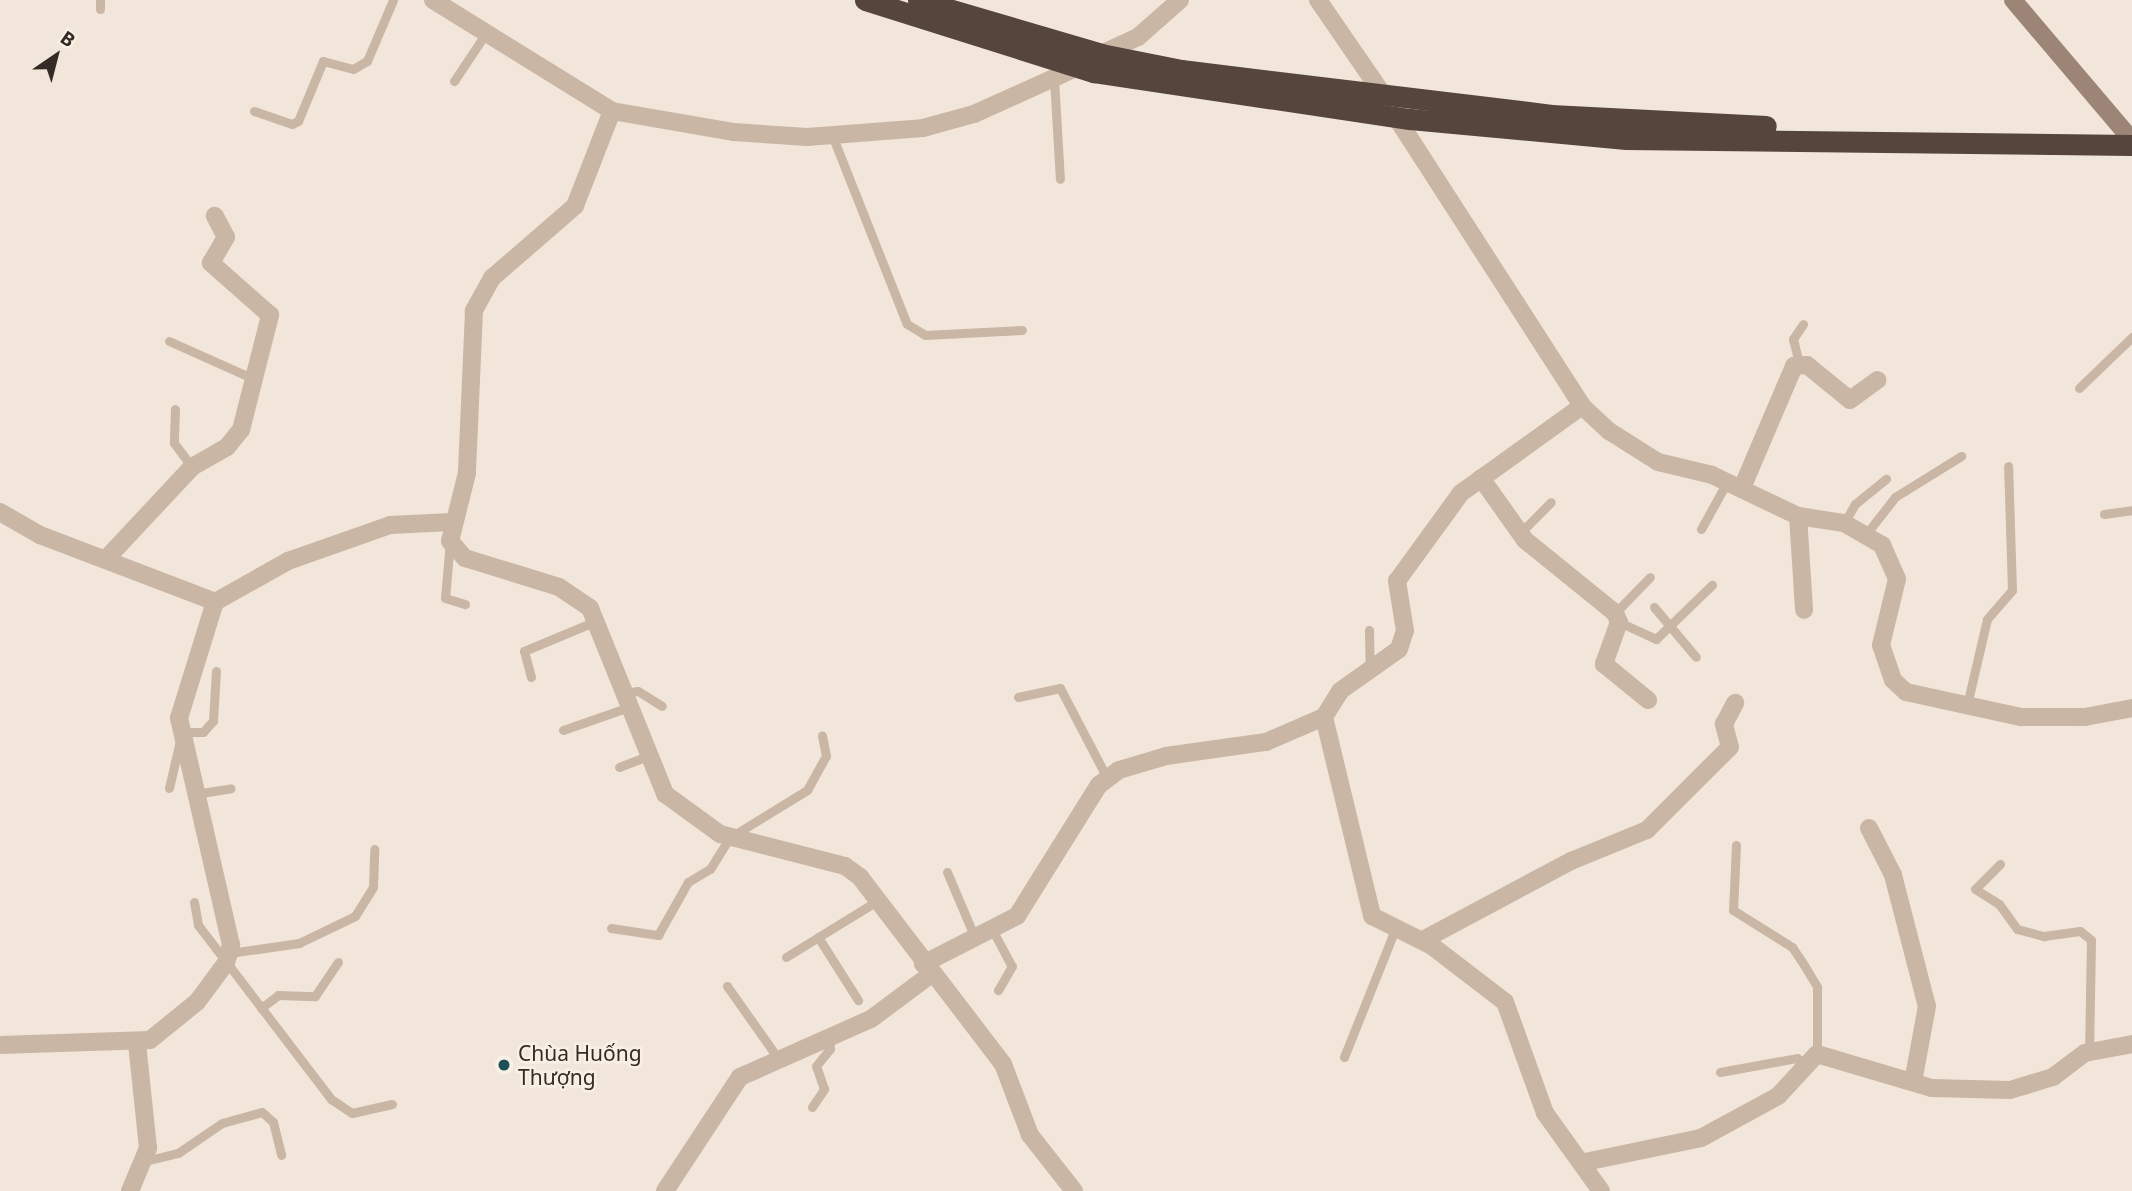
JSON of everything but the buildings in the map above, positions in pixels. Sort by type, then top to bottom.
[{"type":"highway","points":[[865,0],[895,5],[1078,67],[1396,117],[1626,139],[1888,134],[2129,135]]},
{"type":"highway","points":[[918,0],[1101,54],[1384,96],[1565,116],[1888,134]]},
{"type":"street","points":[[433,0],[612,111],[734,132],[832,135],[923,128],[974,114],[1078,67]]},
{"type":"street","points":[[1101,54],[1138,37],[1180,0]]},
{"type":"street","points":[[1318,0],[1384,96]]},
{"type":"street","points":[[2013,0],[2129,135]]},
{"type":"street","points":[[612,111],[575,206],[492,278],[474,311],[467,473],[451,522],[450,541],[478,564],[559,587],[597,620],[647,756],[665,794],[729,838],[845,866],[877,901],[926,970],[946,986],[1003,1064],[1030,1135],[1074,1191]]},
{"type":"street","points":[[1396,117],[1582,405],[1633,449],[1735,485],[1798,516],[1844,523],[1867,533],[1892,559],[1897,579],[1881,645],[1893,680],[1906,692],[2056,719],[2132,708]]},
{"type":"street","points":[[106,559],[192,467],[236,439],[270,314],[211,263],[226,237],[215,216]]},
{"type":"street","points":[[1735,485],[1781,389],[1799,363],[1850,400],[1878,380]]},
{"type":"street","points":[[665,1191],[740,1077],[777,1057],[881,1013],[926,970],[993,931],[1028,902],[1107,778],[1166,756],[1266,742],[1324,718],[1340,691],[1395,654],[1404,637],[1396,595],[1405,566],[1461,494],[1582,405]]},
{"type":"street","points":[[1481,478],[1521,532],[1617,617],[1604,664],[1648,700]]},
{"type":"street","points":[[0,512],[40,536],[106,559],[215,603]]},
{"type":"street","points":[[1798,516],[1804,610]]},
{"type":"street","points":[[0,1045],[137,1043],[167,1030],[228,958],[182,732],[181,704],[215,603],[288,561],[390,526],[451,522]]},
{"type":"street","points":[[1423,940],[1571,861],[1647,831],[1730,747],[1724,724],[1735,703]]},
{"type":"street","points":[[1324,718],[1365,904],[1394,932],[1423,940],[1505,1002],[1545,1113],[1585,1162],[1601,1191]]},
{"type":"street","points":[[1869,828],[1893,875],[1927,1006],[1913,1082]]},
{"type":"street","points":[[130,1191],[145,1161],[149,1135],[137,1043]]},
{"type":"street","points":[[1585,1162],[1702,1138],[1778,1096],[1811,1059],[1913,1082],[2010,1090],[2053,1077],[2089,1051],[2132,1044]]},
{"type":"lane","points":[[254,110],[292,124],[298,121],[323,61],[353,69],[367,61],[393,0]]},
{"type":"lane","points":[[454,81],[486,33]]},
{"type":"lane","points":[[1054,79],[1060,179]]},
{"type":"lane","points":[[832,135],[907,324],[925,335],[1022,330]]},
{"type":"lane","points":[[1799,363],[1793,339],[1803,324]]},
{"type":"lane","points":[[2079,388],[2132,337]]},
{"type":"lane","points":[[169,341],[254,379]]},
{"type":"lane","points":[[175,409],[174,443],[192,467]]},
{"type":"lane","points":[[1867,533],[1895,497],[1961,456]]},
{"type":"lane","points":[[1967,705],[1987,619],[2012,590],[2008,466]]},
{"type":"lane","points":[[1844,523],[1855,504],[1886,479]]},
{"type":"lane","points":[[1701,529],[1735,485]]},
{"type":"lane","points":[[1521,532],[1551,502]]},
{"type":"lane","points":[[2104,514],[2132,510]]},
{"type":"lane","points":[[450,541],[445,598],[465,604]]},
{"type":"lane","points":[[1650,577],[1617,617],[1650,640],[1670,626],[1712,585]]},
{"type":"lane","points":[[1654,607],[1696,657]]},
{"type":"lane","points":[[531,677],[524,651],[597,620]]},
{"type":"lane","points":[[1369,630],[1371,671]]},
{"type":"lane","points":[[169,788],[182,732],[210,728],[216,671]]},
{"type":"lane","points":[[1018,697],[1060,688],[1107,778]]},
{"type":"lane","points":[[563,730],[626,700],[638,691],[662,706]]},
{"type":"lane","points":[[611,928],[658,935],[688,882],[710,869],[729,838],[807,790],[826,756],[822,735]]},
{"type":"lane","points":[[619,767],[647,756]]},
{"type":"lane","points":[[195,794],[231,788]]},
{"type":"lane","points":[[1720,1072],[1797,1058],[1811,1059],[1816,987],[1792,947],[1733,910],[1736,845]]},
{"type":"lane","points":[[228,958],[299,943],[355,916],[373,887],[374,849]]},
{"type":"lane","points":[[2000,864],[1975,889],[1999,904],[2017,929],[2043,936],[2080,931],[2091,940],[2089,1051]]},
{"type":"lane","points":[[947,872],[976,939]]},
{"type":"lane","points":[[194,901],[198,925],[228,958],[261,1009],[342,1109],[368,1112],[392,1104]]},
{"type":"lane","points":[[786,957],[877,901]]},
{"type":"lane","points":[[993,931],[1012,966],[998,990]]},
{"type":"lane","points":[[1344,1058],[1394,932]]},
{"type":"lane","points":[[818,937],[858,999]]},
{"type":"lane","points":[[261,1009],[278,995],[314,996],[338,962]]},
{"type":"lane","points":[[727,986],[777,1057]]},
{"type":"lane","points":[[812,1107],[824,1088],[816,1066],[830,1049],[829,1035]]},
{"type":"lane","points":[[145,1161],[177,1153],[222,1123],[262,1112],[273,1122],[281,1155]]},
{"type":"place","name":"Chùa Huống Thượng","points":[[504,1065]]}]
